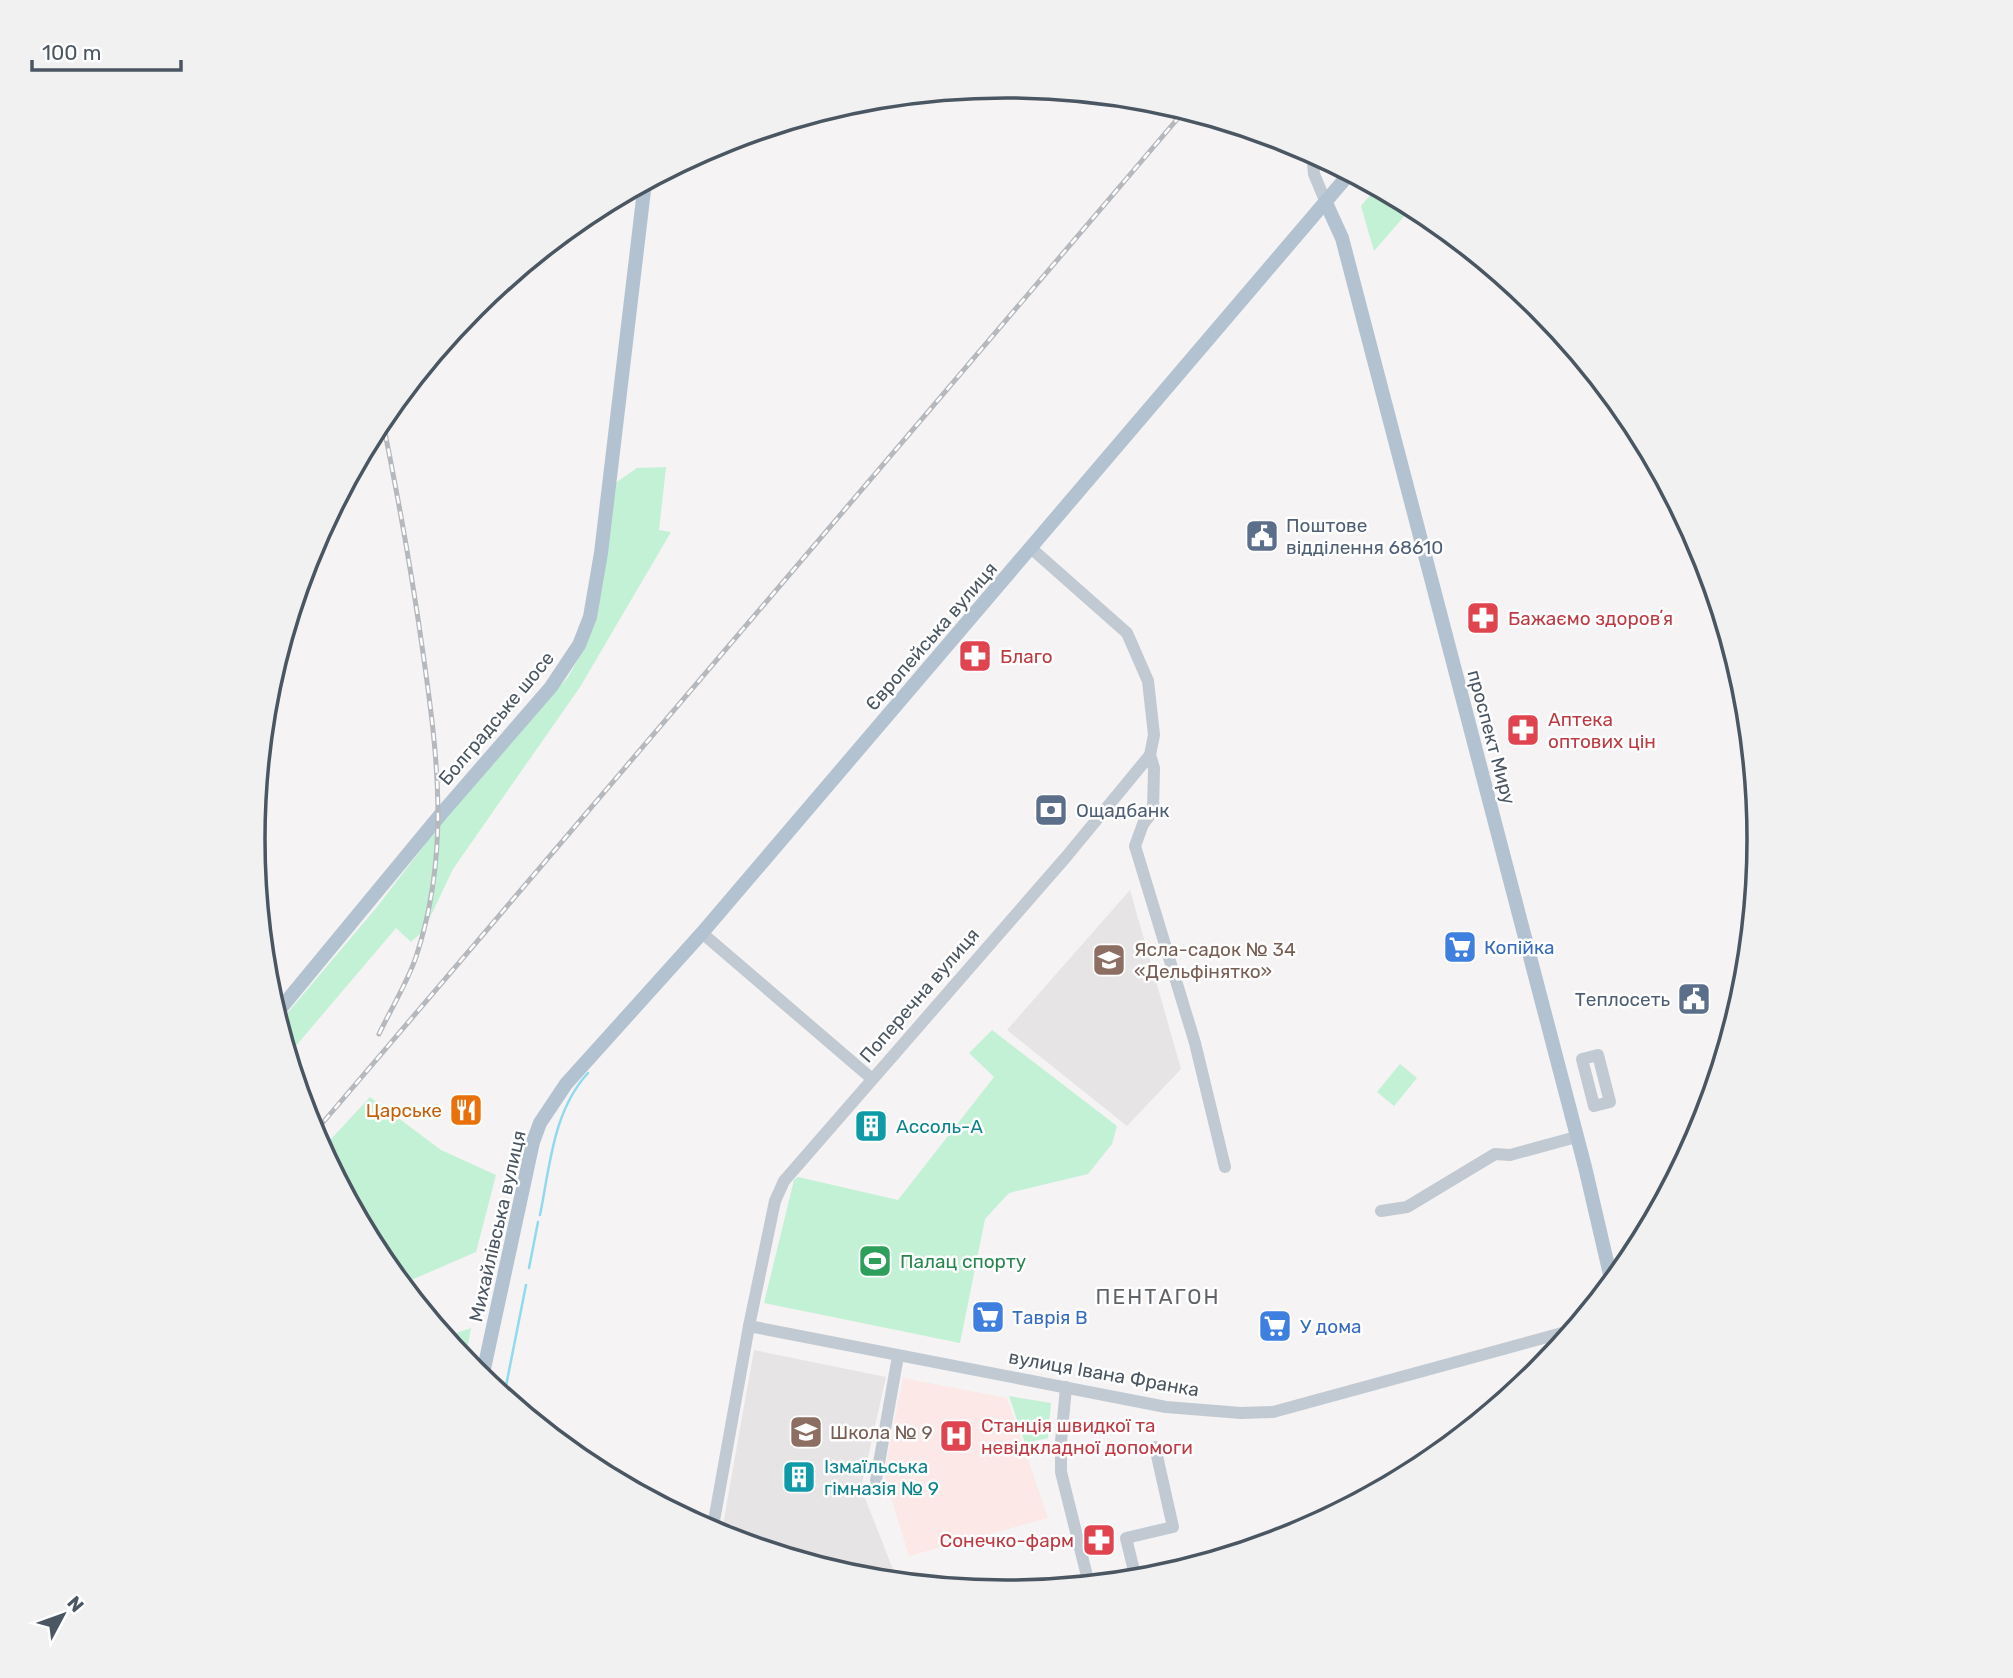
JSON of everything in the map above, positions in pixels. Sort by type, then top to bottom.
[{"type":"main road","name":"Європейська вулиця","points":[[540,1123],[566,1084],[702,933],[1345,180]]},
{"type":"main road","name":"Болградське шосе","points":[[285,1004],[440,814],[551,687],[579,645],[590,617],[601,553],[644,193]]},
{"type":"main road","name":"проспект Миру","points":[[1326,203],[1342,238],[1609,1270]]},
{"type":"main road","name":"Михайлівська вулиця","points":[[485,1365],[540,1123]]},
{"type":"street","points":[[1313,165],[1314,174],[1326,203]]},
{"type":"street","points":[[1032,548],[1127,633],[1148,681],[1154,735],[1150,755],[1154,768],[1153,811],[1143,824],[1136,846],[1195,1043],[1225,1167]]},
{"type":"street","name":"Поперечна вулиця","points":[[714,1520],[749,1326],[775,1201],[784,1181],[1066,857],[1150,755]]},
{"type":"street","points":[[702,933],[871,1078]]},
{"type":"street","points":[[1381,1211],[1408,1207],[1495,1154],[1510,1155],[1576,1137]]},
{"type":"street","name":"вулиця Івана Франка","points":[[749,1326],[1166,1407],[1241,1413],[1273,1412],[1557,1335]]},
{"type":"street","points":[[876,1480],[898,1356]]},
{"type":"street","points":[[1066,1387],[1060,1442],[1061,1472],[1086,1575]]},
{"type":"street","points":[[1133,1569],[1126,1538],[1173,1527],[1155,1447]]},
{"type":"shaded area","name":"Ясла-садок № 34 «Дельфінятко»","points":[[1130,890],[1181,1069],[1127,1126],[1007,1030]]},
{"type":"shaded area","name":"Школа № 9","points":[[754,1350],[886,1377],[861,1488],[894,1571],[815,1555],[723,1524]]},
{"type":"shaded area","name":"Станція швидкої та невідкладної допомоги","points":[[903,1378],[1007,1398],[1048,1518],[909,1556],[884,1474]]},
{"type":"green space","points":[[1371,194],[1405,215],[1374,251],[1361,206]]},
{"type":"green space","points":[[666,467],[659,530],[671,532],[580,687],[453,869],[424,930],[411,942],[396,928],[296,1046],[287,1014],[377,907],[439,826],[568,677],[584,649],[596,619],[614,484],[637,468]]},
{"type":"green space","points":[[992,1030],[1117,1126],[1112,1144],[1088,1174],[1009,1193],[985,1219],[960,1343],[764,1303],[794,1180],[798,1177],[898,1200],[994,1077],[969,1053]]},
{"type":"green space","points":[[1400,1064],[1417,1078],[1394,1106],[1377,1092]]},
{"type":"green space","points":[[370,1097],[441,1150],[496,1175],[476,1252],[411,1280],[365,1210],[330,1140]]},
{"type":"green space","points":[[471,1328],[468,1347],[455,1334]]},
{"type":"green space","points":[[1009,1396],[1051,1403],[1048,1438],[1025,1443]]},
{"type":"waterway","points":[[540,1215],[560,1122],[576,1088],[588,1073]]},
{"type":"waterway","points":[[529,1268],[538,1222]]},
{"type":"waterway","points":[[506,1385],[526,1285]]},
{"type":"railway","points":[[322,1123],[1178,118]]},
{"type":"railway","points":[[379,1034],[412,967],[427,919],[434,881],[438,806],[433,730],[423,653],[385,435]]},
{"type":"place","name":"Поштове відділення 68610","points":[[1262,536]]},
{"type":"place","name":"Бажаємо здоровʼя","points":[[1483,618]]},
{"type":"place","name":"Благо","points":[[975,656]]},
{"type":"place","name":"Аптека оптових цін","points":[[1523,730]]},
{"type":"place","name":"Ощадбанк","points":[[1051,810]]},
{"type":"place","name":"Копійка","points":[[1460,947]]},
{"type":"place","name":"Ясла-садок № 34 «Дельфінятко»","points":[[1109,960]]},
{"type":"place","name":"Теплосеть","points":[[1694,999]]},
{"type":"place","name":"Царське","points":[[466,1110]]},
{"type":"place","name":"Ассоль-А","points":[[871,1126]]},
{"type":"place","name":"Палац спорту","points":[[875,1261]]},
{"type":"place","name":"Таврія В","points":[[988,1317]]},
{"type":"place","name":"У дома","points":[[1275,1326]]},
{"type":"place","name":"Школа № 9","points":[[806,1432]]},
{"type":"place","name":"Станція швидкої та невідкладної допомоги","points":[[956,1436]]},
{"type":"place","name":"Ізмаїльська гімназія № 9","points":[[799,1477]]},
{"type":"place","name":"Сонечко-фарм","points":[[1099,1540]]},
{"type":"district","name":"ПЕНТАГОН","points":[[1158,1297]]}]
